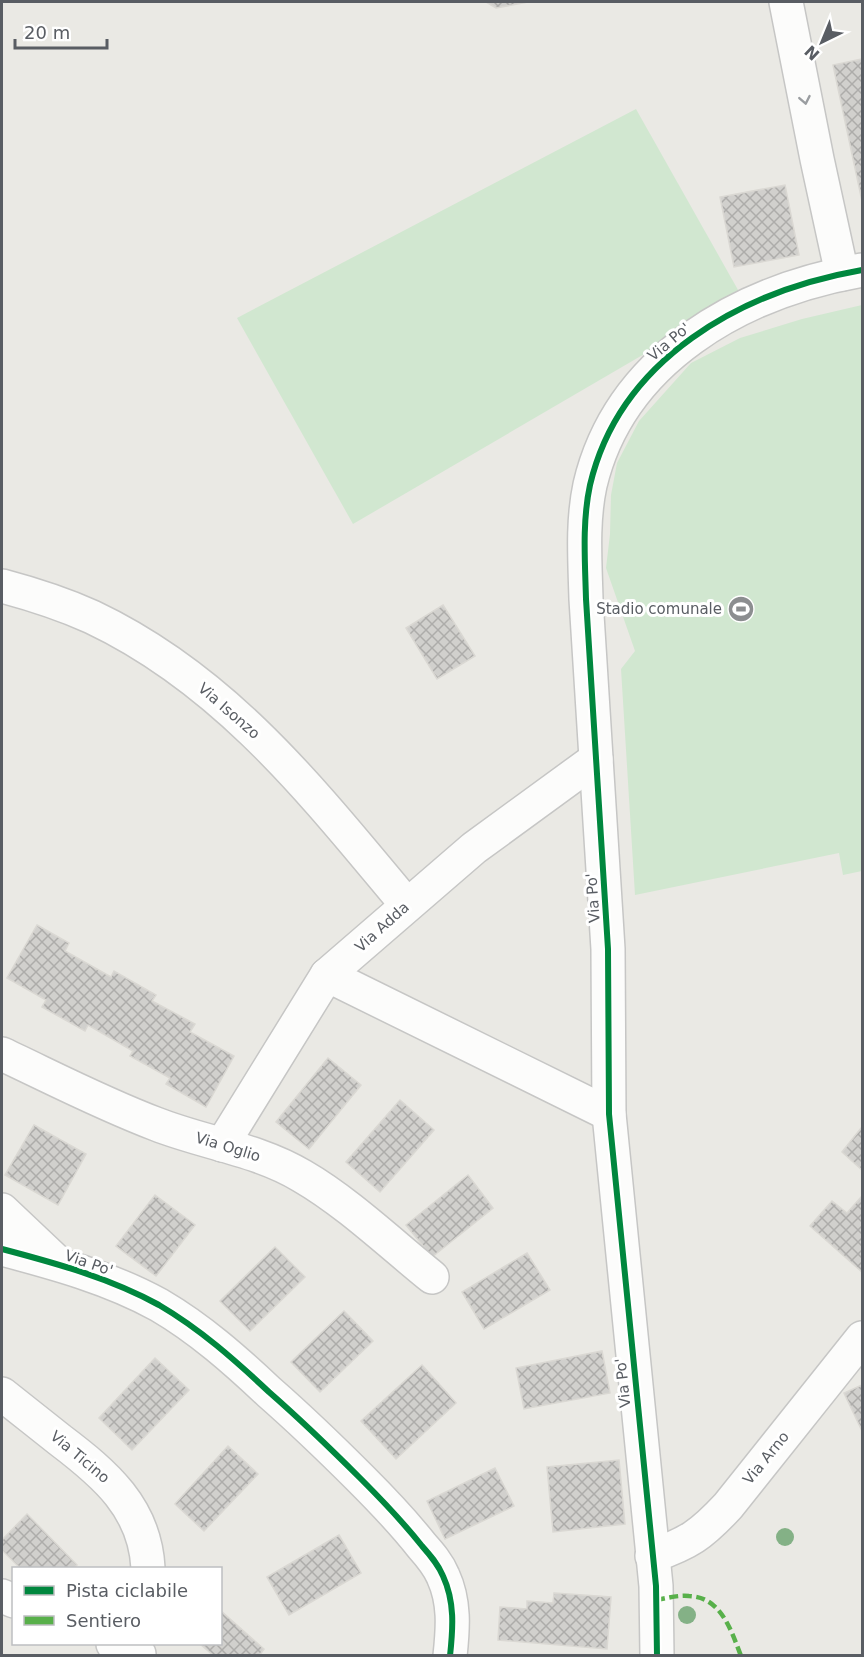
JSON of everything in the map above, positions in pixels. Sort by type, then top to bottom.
[{"type":"street","points":[[786,2],[817,159],[852,272]]},
{"type":"street","name":"Via Po'","points":[[657,1656],[656,1586],[609,1114],[608,949],[585,543],[587,505],[590,486],[602,450],[630,398],[679,347],[732,313],[769,296],[799,285],[852,272]]},
{"type":"street","name":"Via Isonzo","points":[[2,586],[51,601],[91,617],[124,634],[185,674],[231,711],[288,765],[407,905]]},
{"type":"street","name":"Via Adda","points":[[222,1145],[327,975],[474,848],[596,759]]},
{"type":"street","points":[[327,975],[609,1114]]},
{"type":"street","name":"Via Oglio","points":[[2,1054],[156,1124],[281,1165],[336,1199],[432,1277]]},
{"type":"street","points":[[2,1210],[60,1265]]},
{"type":"street","name":"Via Po'","points":[[2,1249],[60,1265],[142,1296],[191,1326],[244,1368],[367,1485],[411,1531],[438,1566],[452,1600],[450,1656]]},
{"type":"street","name":"Via Arno","points":[[652,1556],[695,1538],[710,1526],[862,1338]]},
{"type":"street","name":"Via Ticino","points":[[2,1394],[88,1461],[112,1483],[138,1524],[146,1550],[148,1567]]},
{"type":"green space","points":[[636,109],[742,297],[353,524],[237,318]]},
{"type":"green space","name":"Stadio comunale","points":[[862,305],[862,871],[843,875],[839,853],[635,895],[621,669],[635,651],[606,568],[611,495],[617,463],[639,421],[691,363],[740,338],[802,319]]},
{"type":"building","points":[[486,2],[528,2],[496,8]]},
{"type":"building","points":[[862,59],[862,201],[833,65]]},
{"type":"building","points":[[785,185],[799,255],[734,267],[720,197]]},
{"type":"building","points":[[443,605],[475,656],[437,679],[406,628]]},
{"type":"building","points":[[37,925],[69,943],[65,951],[111,977],[114,971],[156,995],[152,1001],[195,1024],[190,1032],[234,1056],[206,1107],[166,1084],[170,1078],[130,1056],[133,1051],[88,1025],[85,1031],[42,1007],[46,1000],[7,978]]},
{"type":"building","points":[[328,1058],[361,1085],[309,1149],[276,1122]]},
{"type":"building","points":[[400,1100],[434,1130],[380,1192],[346,1162]]},
{"type":"building","points":[[34,1125],[86,1154],[58,1205],[5,1175]]},
{"type":"building","points":[[862,1127],[862,1170],[842,1152]]},
{"type":"building","points":[[468,1175],[493,1208],[432,1257],[406,1225]]},
{"type":"building","points":[[155,1195],[195,1225],[156,1276],[116,1246]]},
{"type":"building","points":[[861,1197],[862,1272],[810,1226],[832,1201],[847,1213]]},
{"type":"building","points":[[275,1247],[305,1277],[250,1331],[220,1301]]},
{"type":"building","points":[[527,1253],[550,1290],[484,1329],[462,1292]]},
{"type":"building","points":[[344,1311],[373,1341],[320,1392],[291,1362]]},
{"type":"building","points":[[602,1351],[610,1393],[524,1409],[516,1368]]},
{"type":"building","points":[[155,1358],[189,1390],[132,1450],[99,1418]]},
{"type":"building","points":[[422,1365],[456,1403],[396,1459],[361,1421]]},
{"type":"building","points":[[862,1385],[862,1431],[844,1393]]},
{"type":"building","points":[[228,1446],[258,1474],[204,1531],[175,1504]]},
{"type":"building","points":[[619,1460],[625,1524],[553,1532],[547,1467]]},
{"type":"building","points":[[495,1468],[514,1506],[445,1539],[427,1501]]},
{"type":"building","points":[[27,1514],[77,1565],[75,1567],[19,1567],[2,1550],[2,1540]]},
{"type":"building","points":[[339,1535],[361,1573],[289,1615],[267,1577]]},
{"type":"building","points":[[554,1593],[611,1597],[607,1649],[498,1640],[500,1607],[527,1609],[527,1601],[553,1603]]},
{"type":"building","points":[[222,1612],[264,1649],[259,1656],[214,1656],[201,1645],[222,1645]]},
{"type":"marked path","points":[[656,1600],[685,1596],[709,1602],[729,1626],[741,1656]]},
{"type":"cycle path","points":[[657,1656],[656,1586],[609,1114],[608,949],[586,599],[587,499],[605,440],[628,401],[658,367],[692,338],[731,314],[773,295],[817,280],[862,270]]},
{"type":"cycle path","points":[[2,1249],[82,1272],[140,1295],[189,1324],[243,1368],[361,1479],[434,1560],[450,1596],[452,1625],[450,1656]]},
{"type":"place","name":"Stadio comunale","points":[[741,609]]}]
